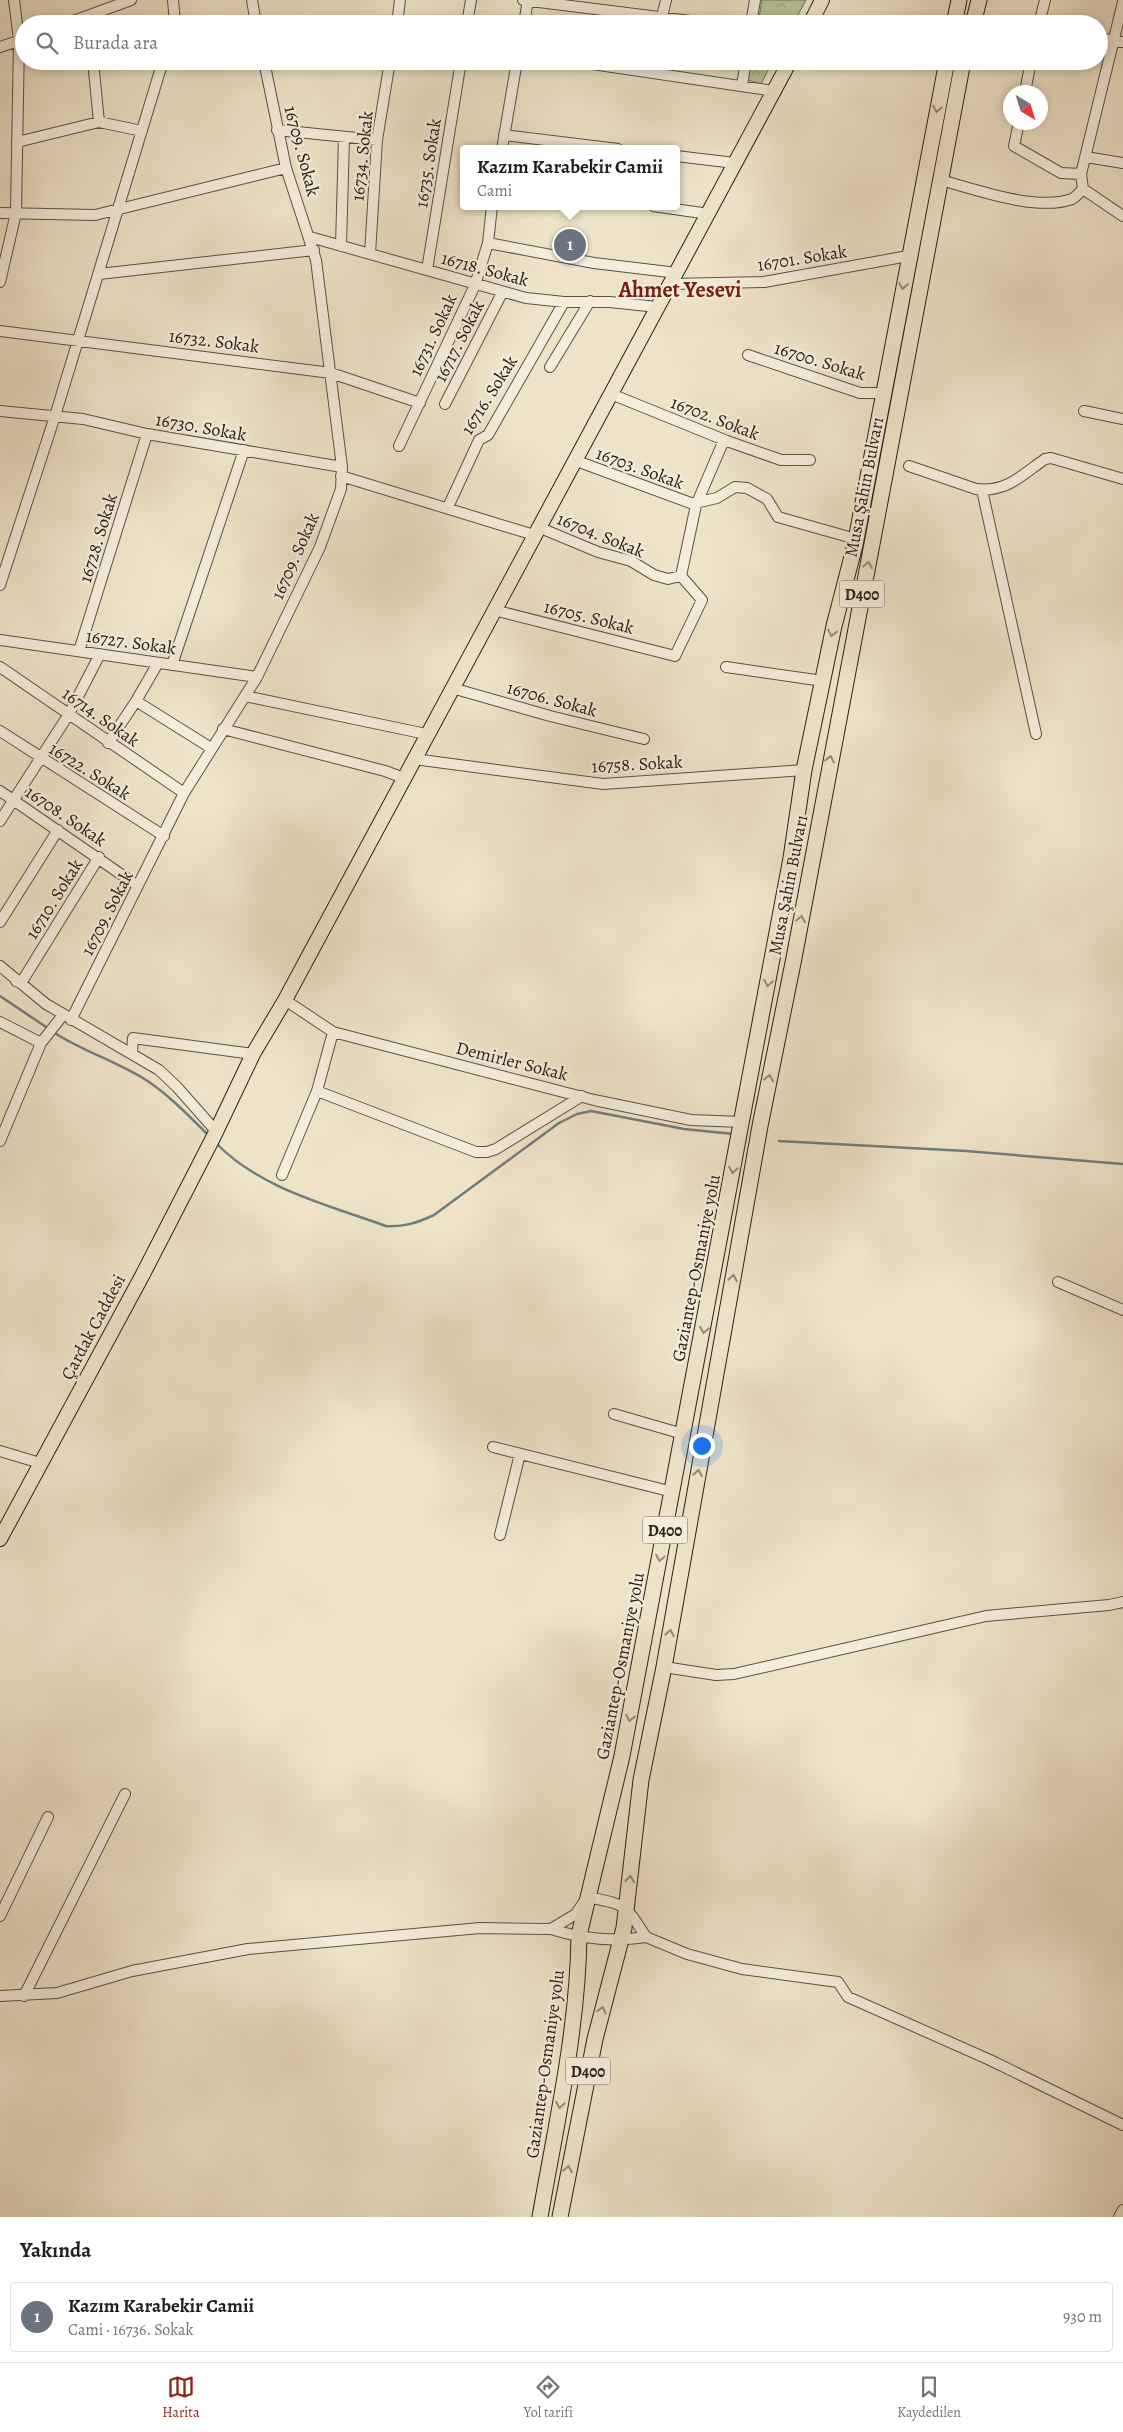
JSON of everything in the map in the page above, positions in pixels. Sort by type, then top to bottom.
[{"type":"highway","points":[[956,15],[960,0]]},
{"type":"highway","points":[[975,15],[979,0]]},
{"type":"highway","name":"Musa Şahin Bulvarı","points":[[742,1122],[791,858],[804,770],[856,539],[908,256],[945,70]]},
{"type":"highway","name":"Musa Şahin Bulvarı","points":[[760,1126],[794,958],[961,70]]},
{"type":"highway","points":[[941,173],[960,112],[961,94],[958,83]]},
{"type":"highway","name":"Gaziantep-Osmaniye yolu","points":[[540,2217],[570,2033],[578,1964],[579,1935],[622,1756],[742,1122]]},
{"type":"highway","name":"Gaziantep-Osmaniye yolu","points":[[560,2217],[595,2039],[621,1941],[627,1908],[641,1780],[664,1668],[760,1126]]},
{"type":"main road","points":[[814,15],[822,0]]},
{"type":"main road","name":"Çardak Caddesi","points":[[0,1539],[142,1276],[253,1054],[285,1000],[426,734],[785,70]]},
{"type":"street","points":[[14,0],[17,15]]},
{"type":"street","points":[[100,15],[131,0]]},
{"type":"street","points":[[173,0],[174,15]]},
{"type":"street","points":[[252,0],[254,15]]},
{"type":"street","points":[[398,15],[400,0]]},
{"type":"street","points":[[468,15],[471,0]]},
{"type":"street","points":[[523,0],[646,15]]},
{"type":"street","points":[[526,15],[528,0]]},
{"type":"street","points":[[662,15],[666,0]]},
{"type":"street","points":[[752,15],[755,0]]},
{"type":"street","points":[[1041,15],[1045,0]]},
{"type":"street","points":[[1123,2],[1118,41],[1082,174],[1084,189],[1123,216]]},
{"type":"street","points":[[0,47],[15,42]]},
{"type":"street","points":[[0,282],[16,213],[20,70]]},
{"type":"street","points":[[94,70],[99,122]]},
{"type":"street","points":[[0,586],[55,416],[160,70]]},
{"type":"street","name":"16709. Sokak","points":[[0,1141],[43,1041],[55,1025],[67,1017],[138,886],[184,793],[257,677],[320,547],[337,502],[342,472],[314,250],[286,168],[266,70]]},
{"type":"street","name":"16734. Sokak","points":[[370,254],[377,140],[389,70]]},
{"type":"street","name":"16735. Sokak","points":[[427,270],[460,70]]},
{"type":"street","points":[[503,145],[515,70]]},
{"type":"street","points":[[636,70],[774,91]]},
{"type":"street","points":[[742,85],[744,70]]},
{"type":"street","points":[[1026,85],[1029,70]]},
{"type":"street","points":[[17,142],[99,122],[142,132]]},
{"type":"street","points":[[277,130],[377,140]]},
{"type":"street","points":[[1017,130],[1014,146],[1061,173],[1082,174]]},
{"type":"street","points":[[504,135],[585,145]]},
{"type":"street","points":[[341,246],[344,138]]},
{"type":"street","points":[[680,156],[735,163]]},
{"type":"street","points":[[1086,157],[1123,163]]},
{"type":"street","points":[[0,212],[95,215],[286,168]]},
{"type":"street","points":[[941,173],[1000,198],[1053,202],[1073,198],[1084,189]]},
{"type":"street","name":"16731. Sokak","points":[[399,446],[475,285],[488,243],[492,210]]},
{"type":"street","points":[[680,210],[709,214]]},
{"type":"street","name":"16718. Sokak","points":[[310,237],[502,292],[564,302],[590,301],[657,307]]},
{"type":"street","name":"16701. Sokak","points":[[488,243],[674,278],[764,282],[908,256]]},
{"type":"street","points":[[98,274],[314,250]]},
{"type":"street","name":"16717. Sokak","points":[[445,404],[502,292]]},
{"type":"street","points":[[550,367],[590,301]]},
{"type":"street","name":"16716. Sokak","points":[[448,507],[479,440],[488,435],[564,302]]},
{"type":"street","name":"16732. Sokak","points":[[0,330],[331,373],[420,403]]},
{"type":"street","name":"16700. Sokak","points":[[748,354],[860,393],[884,393]]},
{"type":"street","name":"16702. Sokak","points":[[611,394],[724,440],[781,460],[810,460]]},
{"type":"street","name":"16730. Sokak","points":[[0,411],[84,419],[147,434],[244,450],[342,472],[448,507],[536,531]]},
{"type":"street","points":[[1084,411],[1123,419]]},
{"type":"street","name":"16728. Sokak","points":[[79,651],[147,434]]},
{"type":"street","points":[[681,576],[697,503],[724,440]]},
{"type":"street","points":[[172,665],[244,450]]},
{"type":"street","points":[[909,466],[982,490],[1006,486],[1024,476],[1043,461],[1057,459],[1123,479]]},
{"type":"street","name":"16703. Sokak","points":[[574,460],[697,503]]},
{"type":"street","points":[[697,503],[716,498],[735,487],[747,488],[767,499],[778,517],[856,539]]},
{"type":"street","points":[[982,490],[1036,734]]},
{"type":"street","name":"16704. Sokak","points":[[536,531],[631,561],[654,575],[668,579],[681,576]]},
{"type":"street","name":"16705. Sokak","points":[[494,610],[675,656],[702,600],[681,576]]},
{"type":"street","name":"16727. Sokak","points":[[0,640],[257,677]]},
{"type":"street","points":[[0,821],[68,714],[100,654]]},
{"type":"street","points":[[108,743],[136,701],[158,662]]},
{"type":"street","name":"16714. Sokak","points":[[0,667],[108,743],[184,793]]},
{"type":"street","points":[[726,667],[823,681]]},
{"type":"street","name":"16706. Sokak","points":[[452,688],[550,716],[644,739]]},
{"type":"street","points":[[245,696],[426,734]]},
{"type":"street","points":[[136,701],[211,748]]},
{"type":"street","points":[[223,729],[385,771],[404,778]]},
{"type":"street","name":"16722. Sokak","points":[[0,731],[164,836]]},
{"type":"street","name":"16758. Sokak","points":[[414,758],[603,784],[748,772],[804,770]]},
{"type":"street","name":"16708. Sokak","points":[[0,791],[99,857],[138,886]]},
{"type":"street","points":[[0,922],[58,830]]},
{"type":"street","name":"16710. Sokak","points":[[21,984],[99,857]]},
{"type":"street","points":[[0,966],[21,984],[67,1017],[132,1052],[159,1070],[177,1086],[214,1133]]},
{"type":"street","points":[[0,972],[21,984]]},
{"type":"street","name":"Demirler Sokak","points":[[285,1000],[333,1032],[582,1096],[681,1118],[742,1122]]},
{"type":"street","points":[[0,1022],[43,1041]]},
{"type":"street","points":[[282,1175],[316,1091],[333,1032]]},
{"type":"street","points":[[132,1052],[133,1038],[253,1054]]},
{"type":"street","points":[[316,1091],[476,1152],[486,1152],[508,1142],[582,1096]]},
{"type":"street","points":[[1058,1282],[1123,1310]]},
{"type":"street","points":[[614,1414],[683,1434]]},
{"type":"street","points":[[493,1447],[673,1492]]},
{"type":"street","points":[[0,1451],[40,1463]]},
{"type":"street","points":[[500,1535],[520,1454]]},
{"type":"street","points":[[664,1668],[716,1675],[734,1674],[986,1616],[1109,1606],[1123,1602]]},
{"type":"street","points":[[24,1996],[125,1794]]},
{"type":"street","points":[[0,1916],[48,1817]]},
{"type":"street","points":[[551,1929],[576,1914],[587,1898],[615,1903],[627,1908],[646,1937]]},
{"type":"street","points":[[0,1996],[56,1993],[132,1971],[203,1956],[248,1949],[480,1928],[551,1929],[621,1941],[646,1937],[688,1954],[742,1969],[838,1982],[848,1997],[990,2060],[1123,2125]]},
{"type":"street","points":[[1119,2217],[1123,2210]]},
{"type":"green space","points":[[762,0],[806,0],[798,15],[760,15]]},
{"type":"green space","points":[[750,70],[768,70],[761,84],[748,80]]},
{"type":"waterway","points":[[0,996],[49,1029]]},
{"type":"waterway","points":[[53,1032],[146,1080],[171,1099],[209,1136]]},
{"type":"waterway","points":[[217,1144],[254,1173],[296,1194],[386,1226],[399,1226],[434,1215],[559,1123],[577,1114],[591,1111],[684,1129],[734,1134]]},
{"type":"waterway","points":[[779,1141],[966,1151],[1123,1164]]},
{"type":"place","name":"Kazım Karabekir Camii","points":[[570,245]]},
{"type":"district","name":"Ahmet Yesevi","points":[[680,289]]}]
